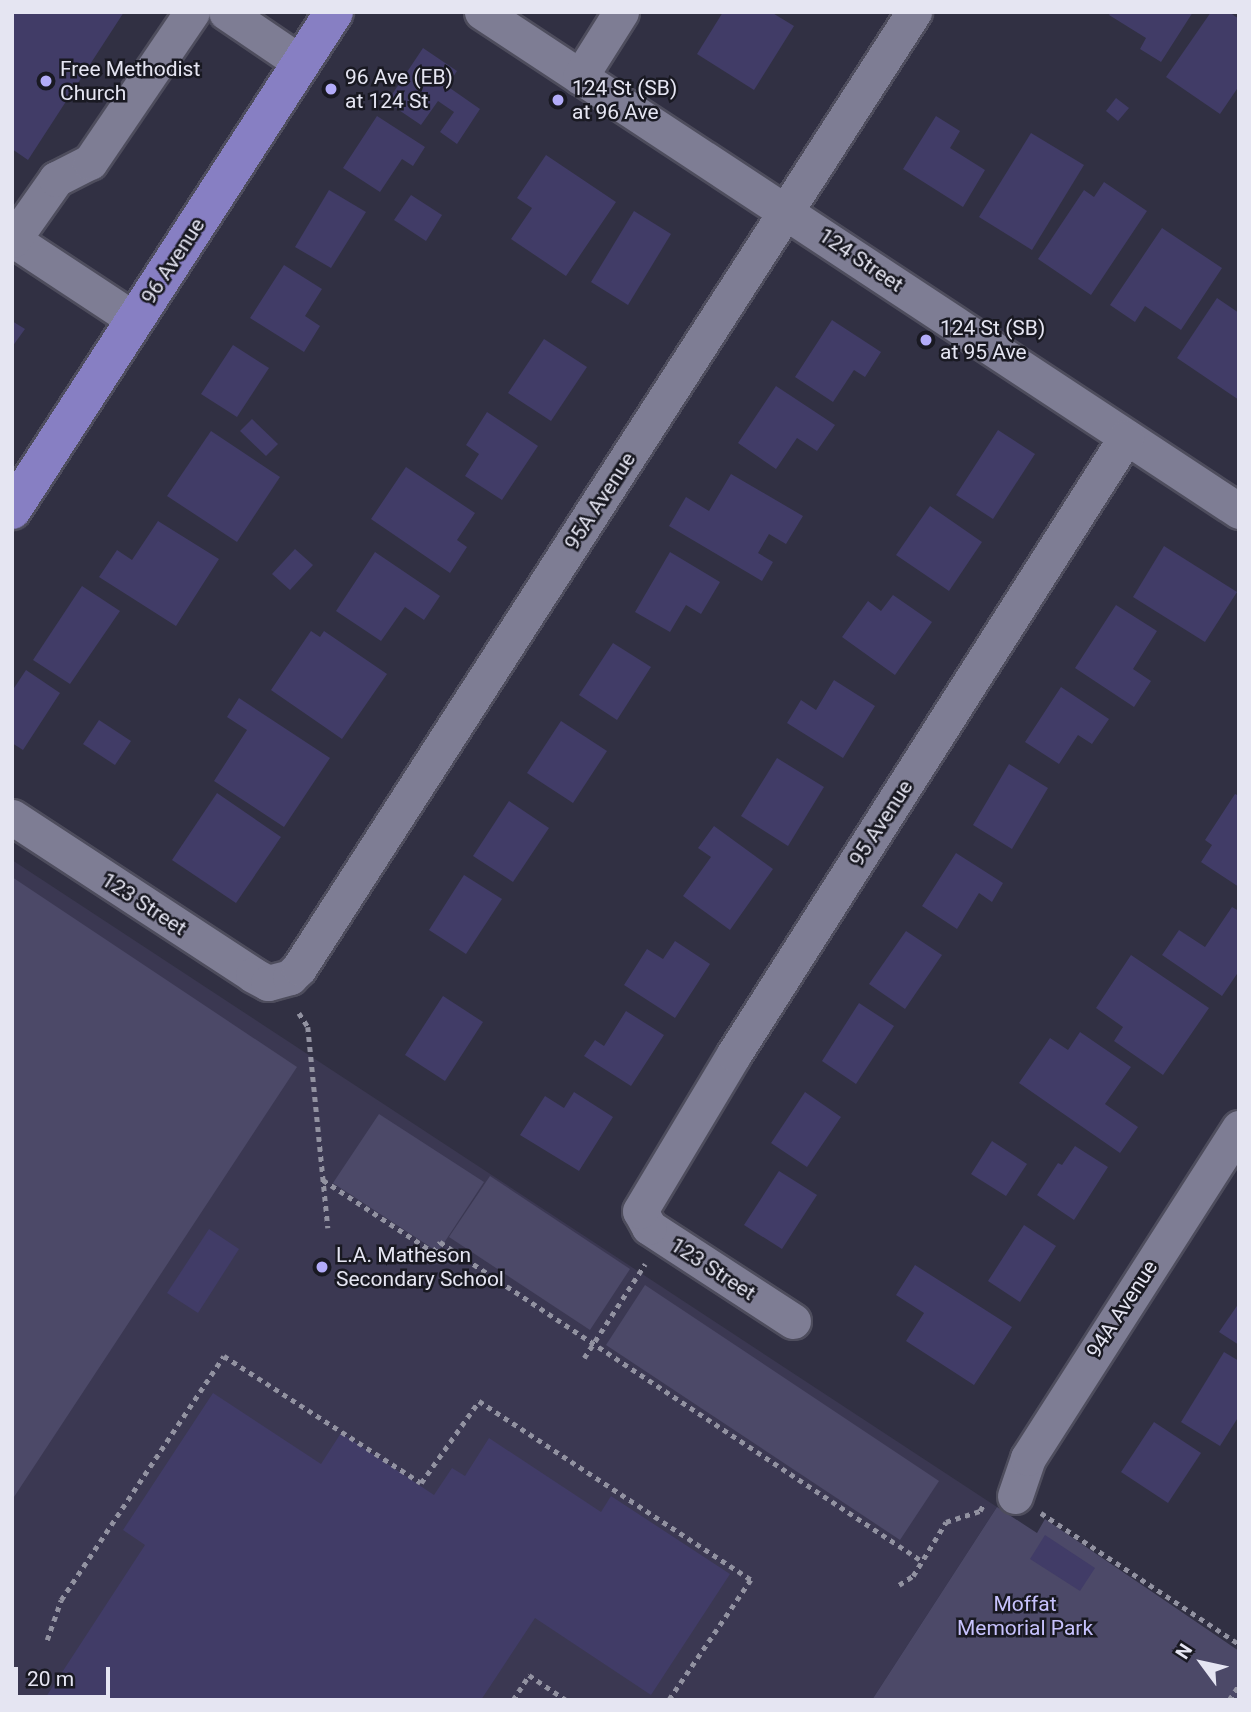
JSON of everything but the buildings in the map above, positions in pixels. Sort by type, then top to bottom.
[{"type":"main road","name":"96 Avenue","points":[[12,510],[334,12]]},
{"type":"street","points":[[135,320],[12,239],[56,179],[90,162],[192,12]]},
{"type":"street","points":[[226,12],[301,63]]},
{"type":"street","name":"124 Street","points":[[482,12],[1239,511]]},
{"type":"street","points":[[580,77],[621,12]]},
{"type":"street","name":"95A Avenue","points":[[279,982],[299,968],[914,12]]},
{"type":"street","name":"95 Avenue","points":[[640,1211],[734,1054],[1126,437]]},
{"type":"street","name":"123 Street","points":[[12,817],[253,975],[268,983],[279,982]]},
{"type":"street","name":"94A Avenue","points":[[1010,1502],[1028,1458],[1239,1128]]},
{"type":"street","name":"123 Street","points":[[640,1211],[649,1227],[793,1321]]},
{"type":"path","points":[[299,1013],[308,1027],[328,1228]]},
{"type":"path","points":[[323,1181],[433,1252],[440,1242],[922,1560]]},
{"type":"path","points":[[584,1358],[650,1257]]},
{"type":"path","points":[[47,1640],[61,1600],[224,1356],[421,1483],[479,1401],[751,1580],[669,1700]]},
{"type":"path","points":[[899,1585],[913,1576],[946,1522],[1010,1502],[1239,1644]]},
{"type":"path","points":[[513,1700],[529,1675],[559,1698],[566,1700]]},
{"type":"path","points":[[1229,1700],[1239,1685]]},
{"type":"shaded area","name":"L.A. Matheson Secondary School","points":[[12,860],[997,1507],[872,1700],[12,1700]]},
{"type":"green space","points":[[12,877],[297,1067],[12,1500]]},
{"type":"green space","points":[[379,1114],[484,1182],[438,1252],[333,1183]]},
{"type":"green space","points":[[490,1176],[630,1269],[590,1330],[449,1237]]},
{"type":"green space","points":[[645,1285],[939,1481],[900,1540],[606,1345]]},
{"type":"green space","name":"Moffat Memorial Park","points":[[997,1507],[1037,1533],[1045,1519],[1239,1651],[1239,1700],[872,1700]]},
{"type":"place","name":"Free Methodist Church","points":[[46,81]]},
{"type":"place","name":"96 Ave (EB) at 124 St","points":[[331,89]]},
{"type":"place","name":"124 St (SB) at 96 Ave","points":[[558,100]]},
{"type":"place","name":"124 St (SB) at 95 Ave","points":[[926,340]]},
{"type":"place","name":"L.A. Matheson Secondary School","points":[[322,1267]]}]
